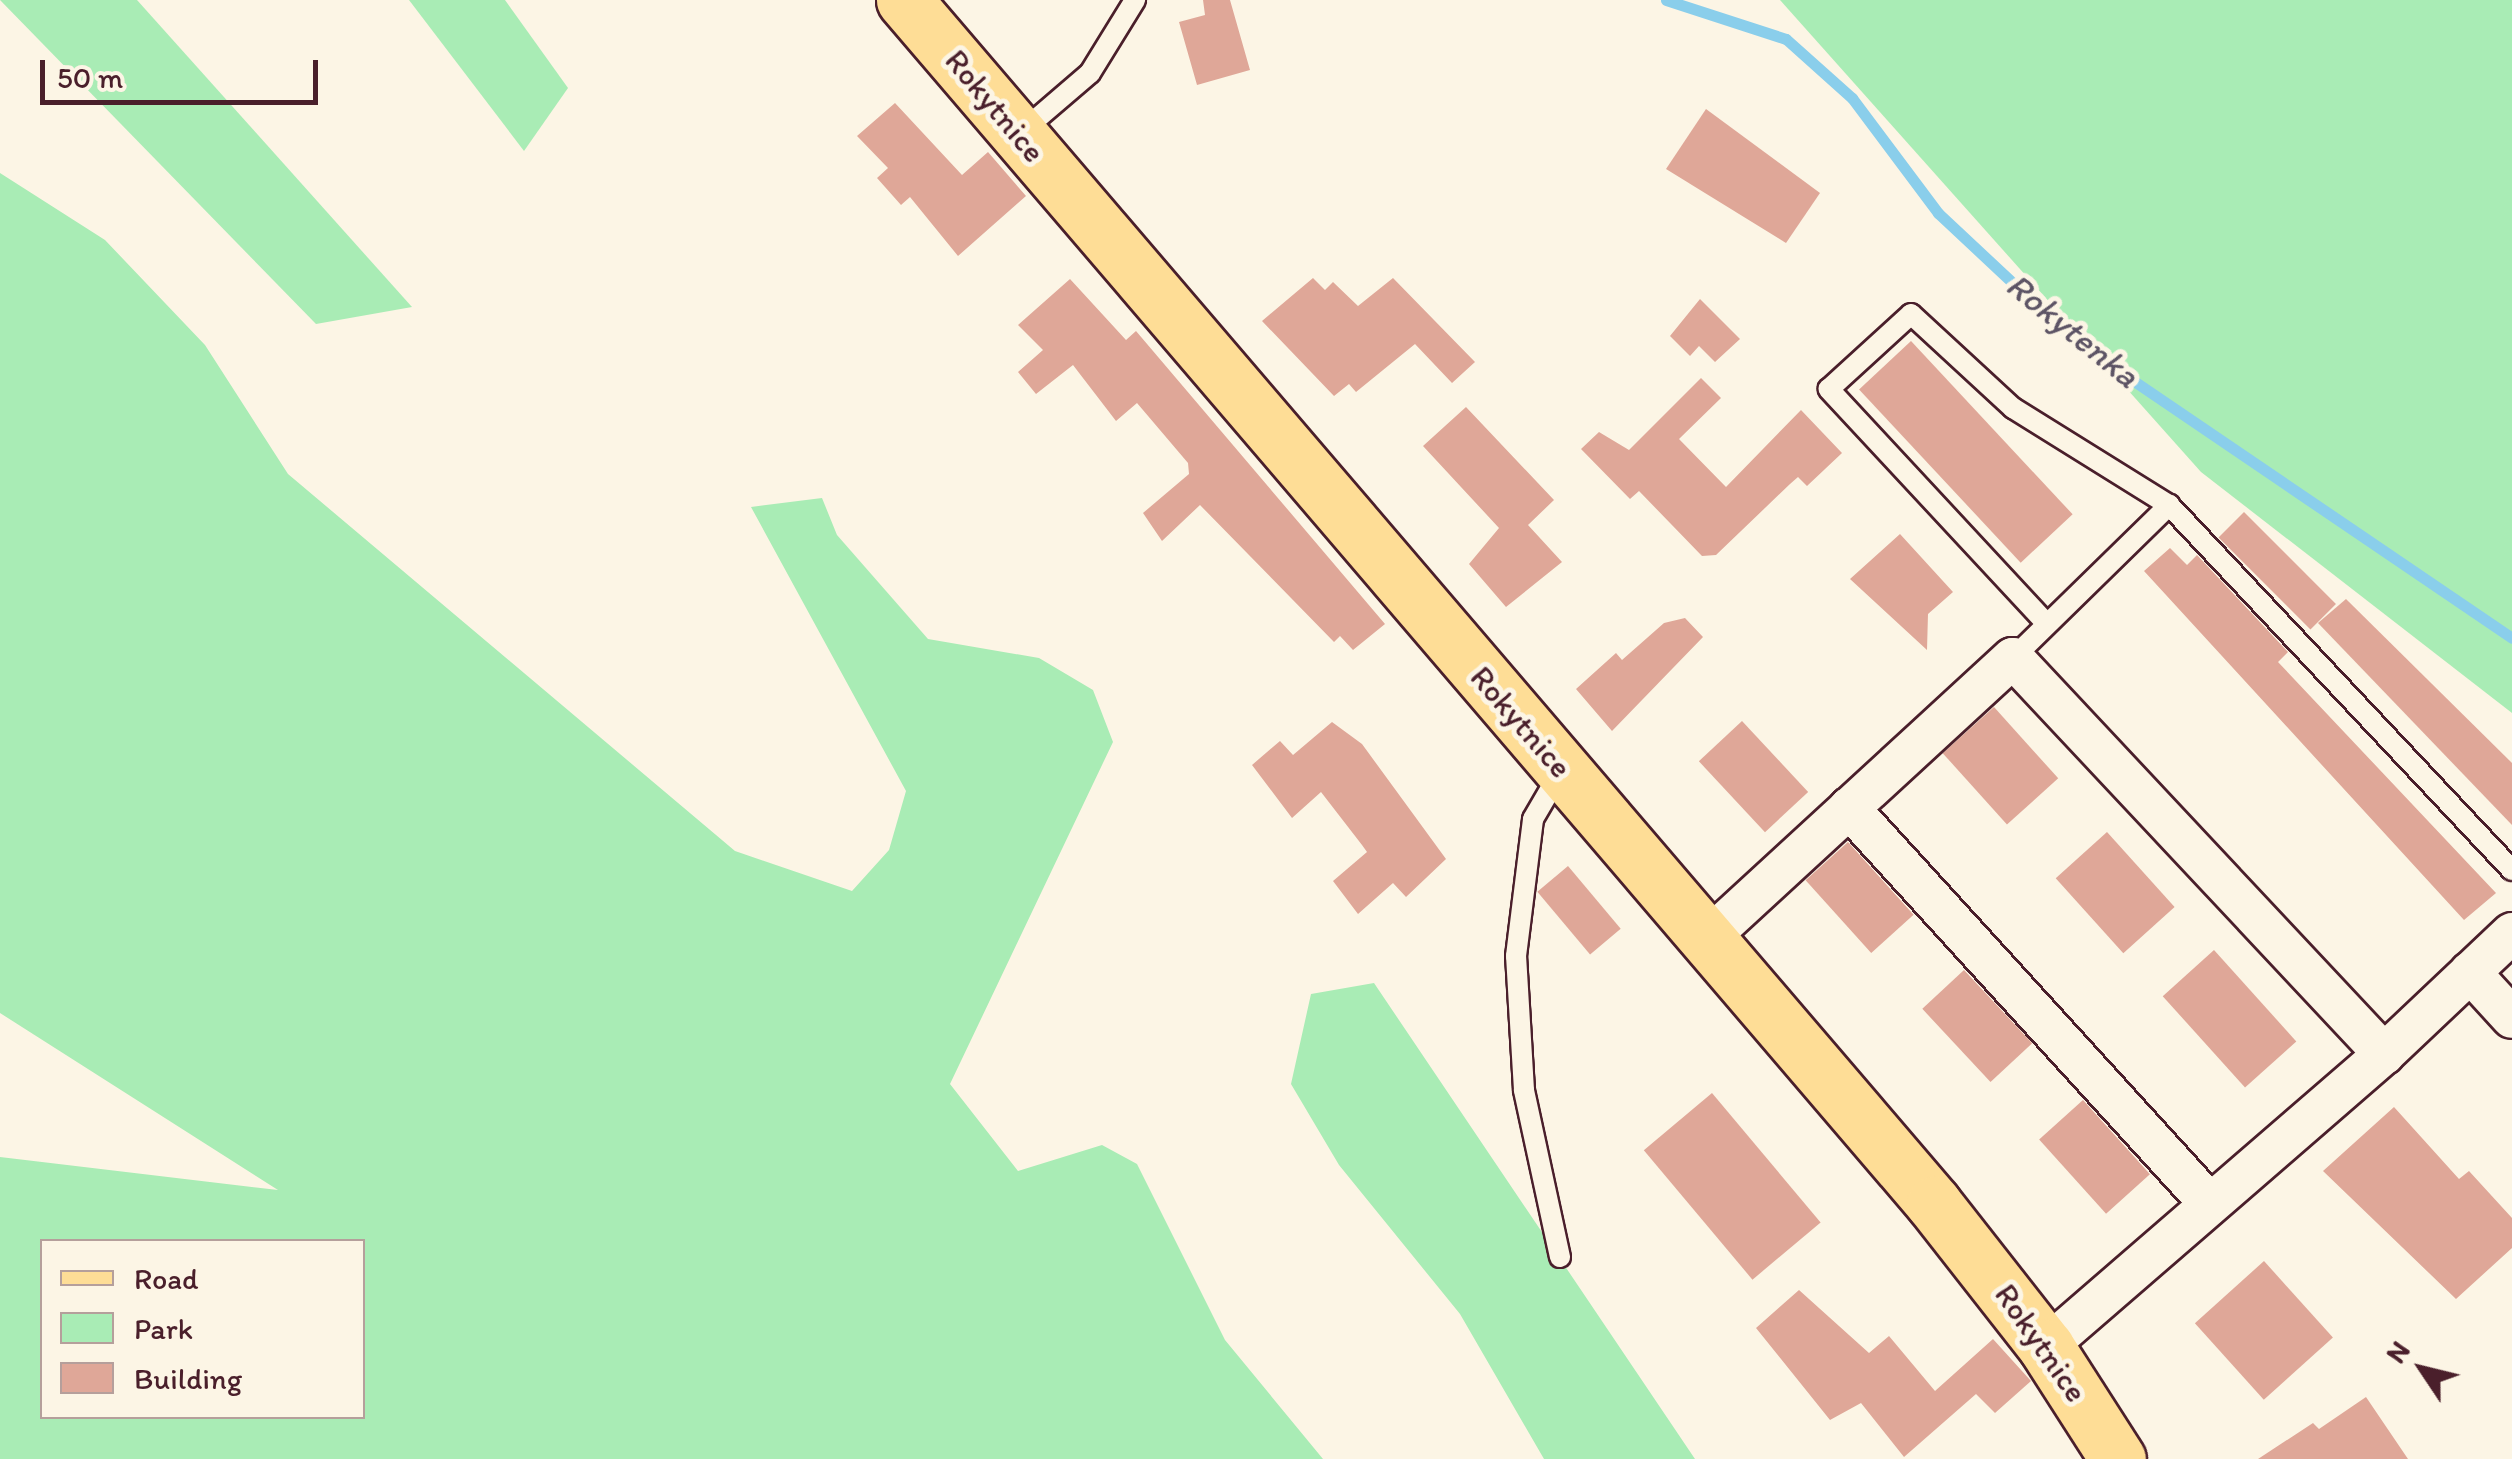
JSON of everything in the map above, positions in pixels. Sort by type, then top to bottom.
[{"type":"main road","name":"Rokytnice","points":[[904,0],[1707,939],[2046,1347],[2118,1459]]},
{"type":"street","points":[[1707,939],[2014,658],[2384,1054]]},
{"type":"street","points":[[1849,808],[2210,1204]]},
{"type":"street","points":[[2046,1347],[2384,1054],[2512,933]]},
{"type":"street","points":[[2470,972],[2512,1018]]},
{"type":"lane","points":[[1018,134],[1090,73],[1136,0]]},
{"type":"lane","points":[[2047,624],[1828,389],[1911,314],[2013,408],[2168,505],[2512,870]]},
{"type":"lane","points":[[2014,658],[2168,505]]},
{"type":"lane","points":[[1560,1256],[1524,1090],[1516,956],[1534,819],[1562,770]]},
{"type":"green space","points":[[0,0],[137,0],[412,307],[316,324]]},
{"type":"green space","points":[[409,0],[505,0],[568,88],[524,151]]},
{"type":"green space","points":[[1780,0],[2512,0],[2512,713],[2201,472]]},
{"type":"green space","points":[[0,173],[105,240],[205,345],[288,474],[735,851],[852,891],[889,850],[906,791],[751,507],[822,498],[837,535],[928,639],[1039,658],[1093,690],[1113,742],[950,1084],[1018,1171],[1102,1145],[1137,1164],[1225,1340],[1323,1459],[0,1459],[0,1157],[278,1190],[0,1013]]},
{"type":"green space","points":[[1374,983],[1695,1459],[1544,1459],[1460,1314],[1339,1165],[1291,1084],[1311,994]]},
{"type":"building","points":[[1203,0],[1230,0],[1250,70],[1197,85],[1179,22],[1205,15]]},
{"type":"building","points":[[895,103],[962,175],[988,152],[1026,196],[958,256],[910,197],[901,205],[877,178],[888,168],[857,136]]},
{"type":"building","points":[[1706,109],[1820,193],[1786,243],[1666,169]]},
{"type":"building","points":[[1313,278],[1325,290],[1333,282],[1358,306],[1393,278],[1475,362],[1452,383],[1415,344],[1356,392],[1349,384],[1334,396],[1262,321]]},
{"type":"building","points":[[1070,279],[1126,340],[1136,331],[1385,624],[1353,650],[1340,636],[1334,642],[1200,505],[1162,541],[1143,513],[1189,474],[1188,463],[1137,403],[1116,421],[1073,365],[1036,394],[1018,372],[1043,350],[1018,325]]},
{"type":"building","points":[[1700,299],[1740,339],[1715,362],[1699,346],[1690,356],[1670,336]]},
{"type":"building","points":[[1911,341],[2073,514],[2021,563],[1859,389]]},
{"type":"building","points":[[1701,378],[1721,398],[1679,439],[1726,487],[1801,410],[1842,453],[1807,486],[1798,477],[1716,555],[1702,556],[1639,491],[1630,499],[1581,449],[1599,432],[1629,450]]},
{"type":"building","points":[[1466,407],[1554,500],[1528,525],[1562,562],[1506,607],[1469,564],[1499,528],[1423,446]]},
{"type":"building","points":[[2244,512],[2336,604],[2310,629],[2219,537]]},
{"type":"building","points":[[1900,534],[1953,592],[1928,614],[1927,650],[1850,579]]},
{"type":"building","points":[[2170,548],[2187,565],[2197,555],[2288,652],[2278,662],[2496,893],[2464,920],[2144,571]]},
{"type":"building","points":[[2346,599],[2512,763],[2512,825],[2318,623]]},
{"type":"building","points":[[1685,618],[1703,637],[1612,731],[1576,689],[1616,653],[1622,660],[1664,623]]},
{"type":"building","points":[[1994,707],[2058,778],[2007,825],[1943,753]]},
{"type":"building","points":[[1742,721],[1808,792],[1765,832],[1699,761]]},
{"type":"building","points":[[1332,722],[1362,744],[1446,859],[1406,897],[1393,883],[1358,914],[1333,881],[1367,852],[1321,792],[1292,818],[1252,765],[1280,741],[1293,755]]},
{"type":"building","points":[[2107,832],[2175,907],[2123,953],[2056,878]]},
{"type":"building","points":[[1848,842],[1914,915],[1871,953],[1806,880]]},
{"type":"building","points":[[1568,866],[1621,929],[1590,955],[1537,892]]},
{"type":"building","points":[[2214,950],[2296,1041],[2245,1088],[2163,996]]},
{"type":"building","points":[[1964,970],[2032,1043],[1991,1082],[1922,1009]]},
{"type":"building","points":[[1712,1093],[1821,1222],[1752,1280],[1644,1150]]},
{"type":"building","points":[[2083,1100],[2150,1174],[2106,1214],[2039,1139]]},
{"type":"building","points":[[2394,1107],[2459,1179],[2469,1171],[2512,1218],[2512,1248],[2456,1299],[2323,1171]]},
{"type":"building","points":[[2264,1261],[2333,1338],[2264,1400],[2195,1323]]},
{"type":"building","points":[[1799,1290],[1869,1353],[1889,1336],[1935,1391],[1993,1339],[2031,1381],[1995,1413],[1976,1394],[1904,1457],[1861,1403],[1830,1420],[1756,1328]]},
{"type":"building","points":[[2366,1397],[2408,1459],[2258,1459],[2313,1423],[2319,1429]]},
{"type":"waterway","name":"Rokytenka","points":[[1666,0],[1786,39],[1852,98],[1938,213],[2075,341],[2512,638]]}]
